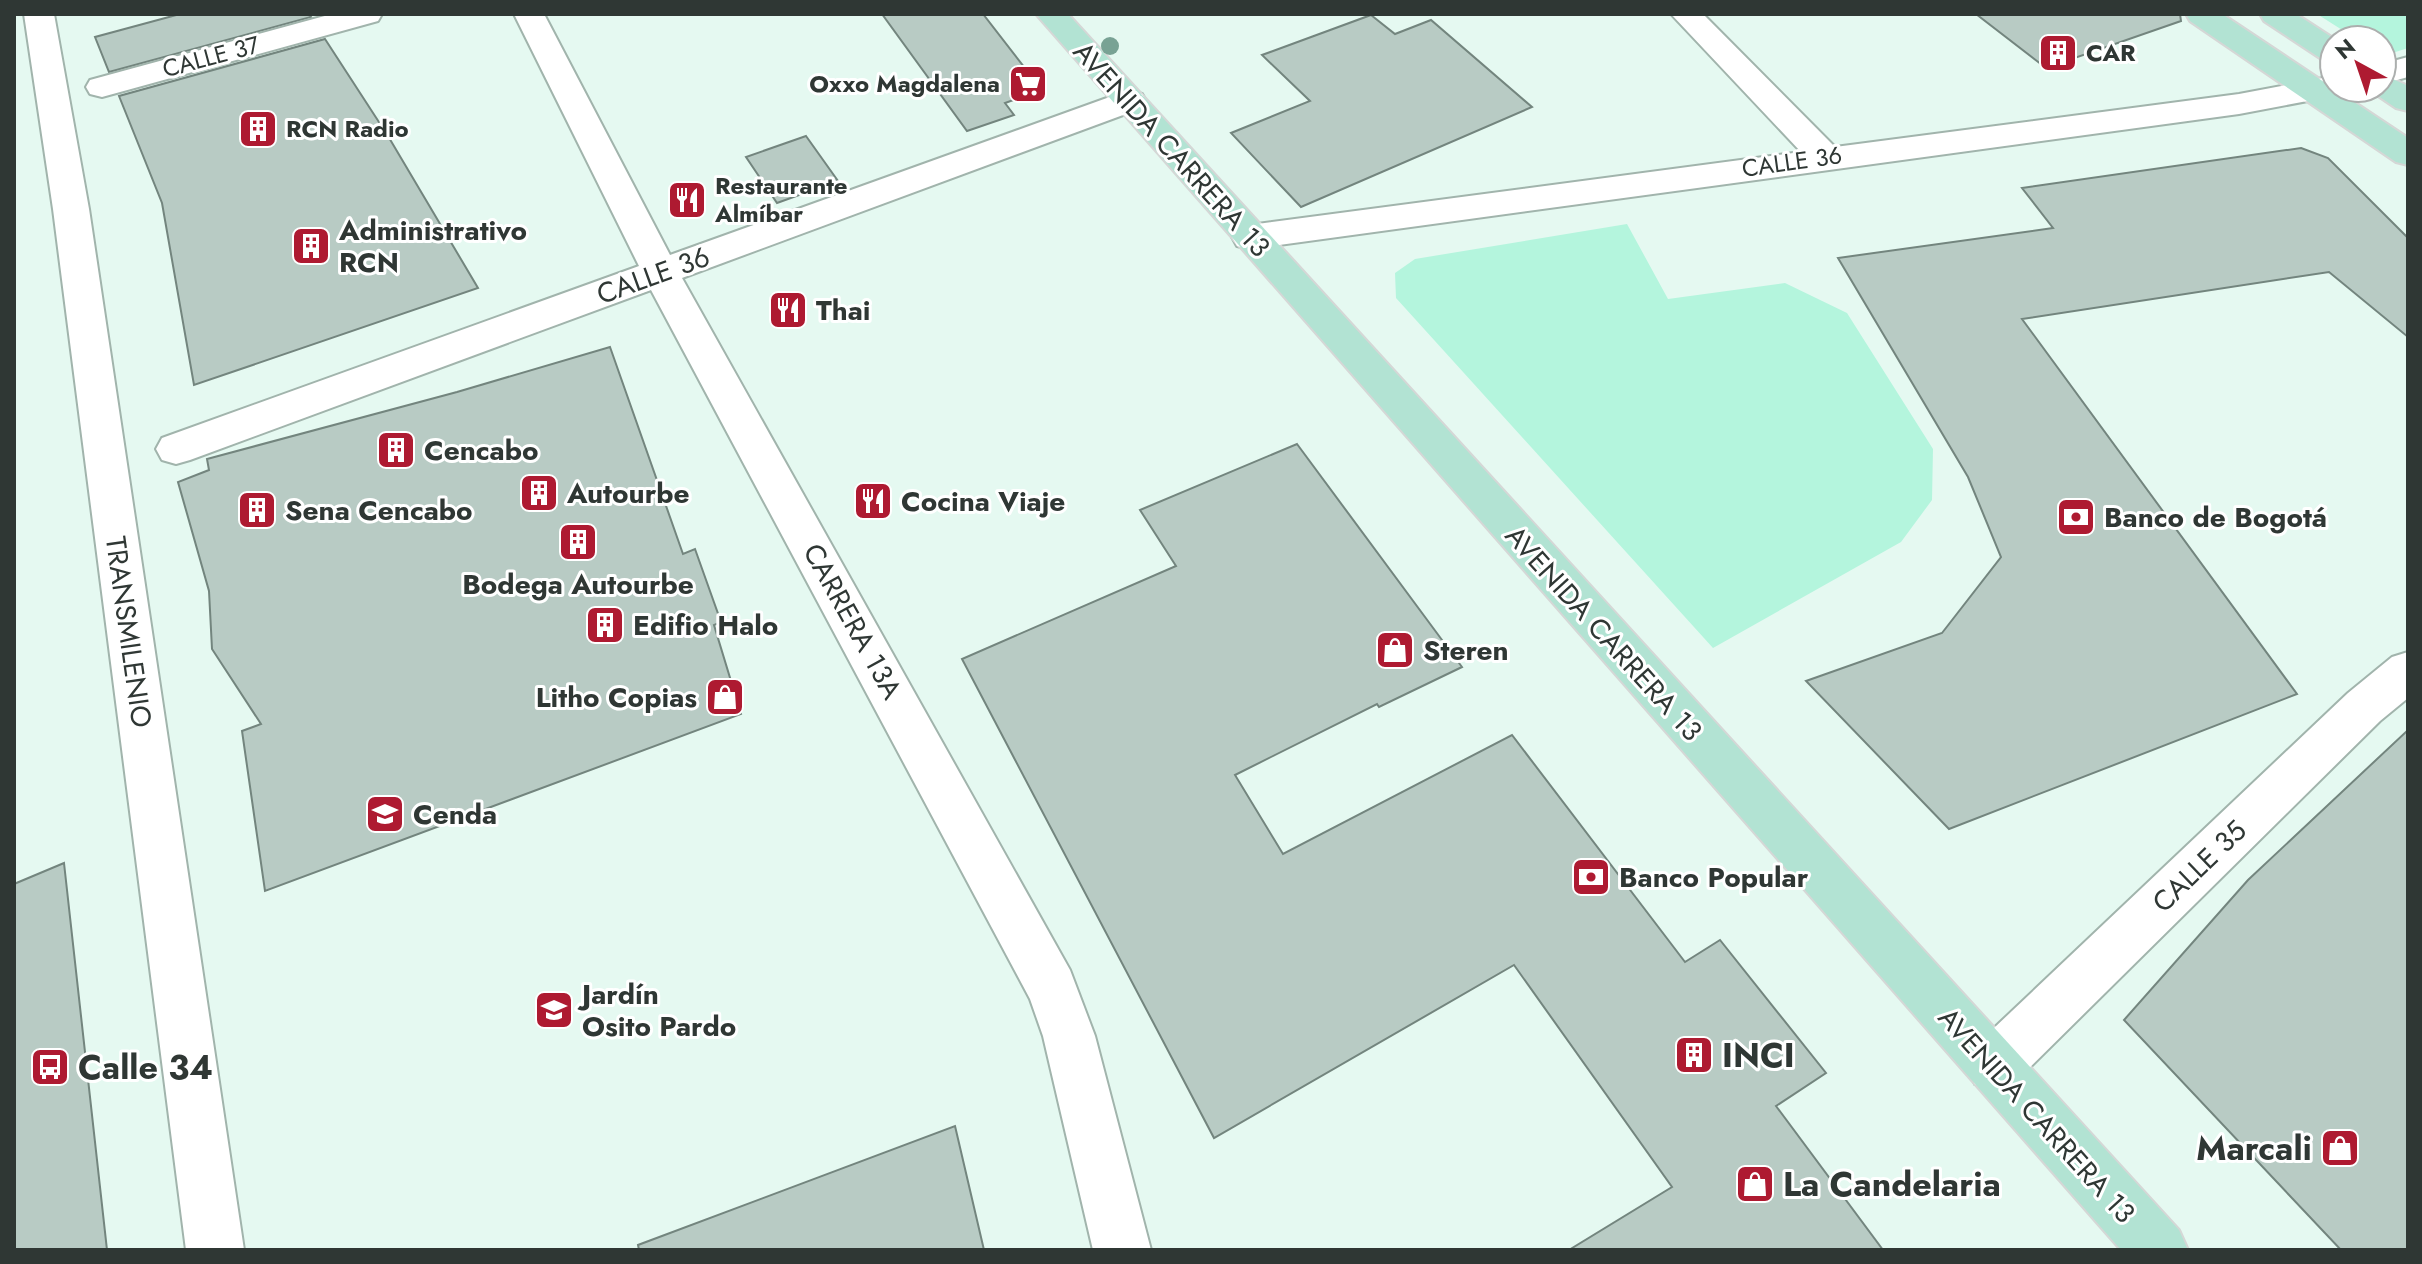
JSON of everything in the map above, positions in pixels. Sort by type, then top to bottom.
[{"type":"main road","name":"AVENIDA CARRERA 13","points":[[1051,14],[2159,1250]]},
{"type":"main road","points":[[2201,14],[2318,84]]},
{"type":"main road","points":[[2275,14],[2318,42]]},
{"type":"main road","points":[[2344,104],[2408,154]]},
{"type":"street","name":"TRANSMILENIO","points":[[39,14],[71,209],[215,1250]]},
{"type":"street","name":"CALLE 37","points":[[102,87],[367,14]]},
{"type":"street","name":"CARRERA 13A","points":[[529,14],[660,272],[1052,988],[1069,1036],[1122,1250]]},
{"type":"street","points":[[1686,14],[1826,158]]},
{"type":"street","name":"CALLE 36","points":[[1250,237],[2239,104],[2318,89]]},
{"type":"street","name":"CALLE 36","points":[[176,449],[1130,101]]},
{"type":"street","name":"CALLE 35","points":[[1994,1065],[2364,707],[2408,671]]},
{"type":"green space","points":[[2317,14],[2408,14],[2408,48],[2398,51],[2398,24],[2333,24]]},
{"type":"green space","points":[[1627,224],[1668,299],[1785,283],[1847,313],[1933,449],[1932,500],[1901,542],[1713,648],[1396,298],[1395,273],[1415,259]]},
{"type":"building","points":[[180,14],[309,14],[311,17],[109,72],[95,37]]},
{"type":"building","points":[[882,14],[983,14],[1042,90],[1005,103],[1014,115],[967,131]]},
{"type":"building","name":"CAR","points":[[1976,14],[2180,14],[2181,21],[2046,68]]},
{"type":"building","points":[[1371,15],[1395,34],[1431,20],[1532,107],[1301,207],[1231,133],[1310,101],[1262,55]]},
{"type":"building","name":"Administrativo RCN","points":[[325,39],[388,136],[478,288],[194,385],[162,203],[119,96]]},
{"type":"building","points":[[806,136],[838,181],[777,203],[746,157]]},
{"type":"building","name":"Banco de Bogotá","points":[[2301,148],[2328,158],[2408,238],[2408,337],[2329,272],[2022,319],[2297,694],[1949,829],[1806,681],[1942,633],[2001,557],[1968,477],[1838,258],[2053,228],[2022,188]]},
{"type":"building","points":[[610,347],[683,554],[695,549],[721,622],[714,625],[741,714],[265,891],[242,731],[261,724],[212,649],[209,591],[178,482],[209,470],[207,459]]},
{"type":"building","points":[[1297,444],[1462,667],[1379,707],[1377,704],[1235,775],[1283,854],[1512,735],[1685,962],[1720,940],[1826,1073],[1776,1106],[1883,1250],[1569,1250],[1672,1187],[1514,965],[1214,1138],[962,659],[1176,566],[1140,510]]},
{"type":"building","points":[[2408,730],[2408,1250],[2341,1250],[2124,1020],[2248,880]]},
{"type":"building","name":"Calle 34","points":[[64,863],[107,1250],[14,1250],[14,884]]},
{"type":"building","points":[[955,1126],[984,1250],[639,1250],[638,1245]]},
{"type":"place","name":"CAR","points":[[2058,53]]},
{"type":"place","name":"Oxxo Magdalena","points":[[1028,84]]},
{"type":"place","name":"RCN Radio","points":[[258,129]]},
{"type":"place","name":"Restaurante Almíbar","points":[[687,200]]},
{"type":"place","name":"Administrativo RCN","points":[[311,246]]},
{"type":"place","name":"Thai","points":[[788,310]]},
{"type":"place","name":"Cencabo","points":[[396,450]]},
{"type":"place","name":"Autourbe","points":[[539,493]]},
{"type":"place","name":"Cocina Viaje","points":[[873,501]]},
{"type":"place","name":"Sena Cencabo","points":[[257,510]]},
{"type":"place","name":"Banco de Bogotá","points":[[2076,517]]},
{"type":"place","name":"Bodega Autourbe","points":[[578,542]]},
{"type":"place","name":"Edifio Halo","points":[[605,625]]},
{"type":"place","name":"Steren","points":[[1395,650]]},
{"type":"place","name":"Litho Copias","points":[[725,697]]},
{"type":"place","name":"Cenda","points":[[385,814]]},
{"type":"place","name":"Banco Popular","points":[[1591,877]]},
{"type":"place","name":"Jardín Osito Pardo","points":[[554,1010]]},
{"type":"place","name":"INCI","points":[[1694,1055]]},
{"type":"place","name":"Calle 34","points":[[50,1067]]},
{"type":"place","name":"Marcali","points":[[2340,1148]]},
{"type":"place","name":"La Candelaria","points":[[1755,1184]]}]
